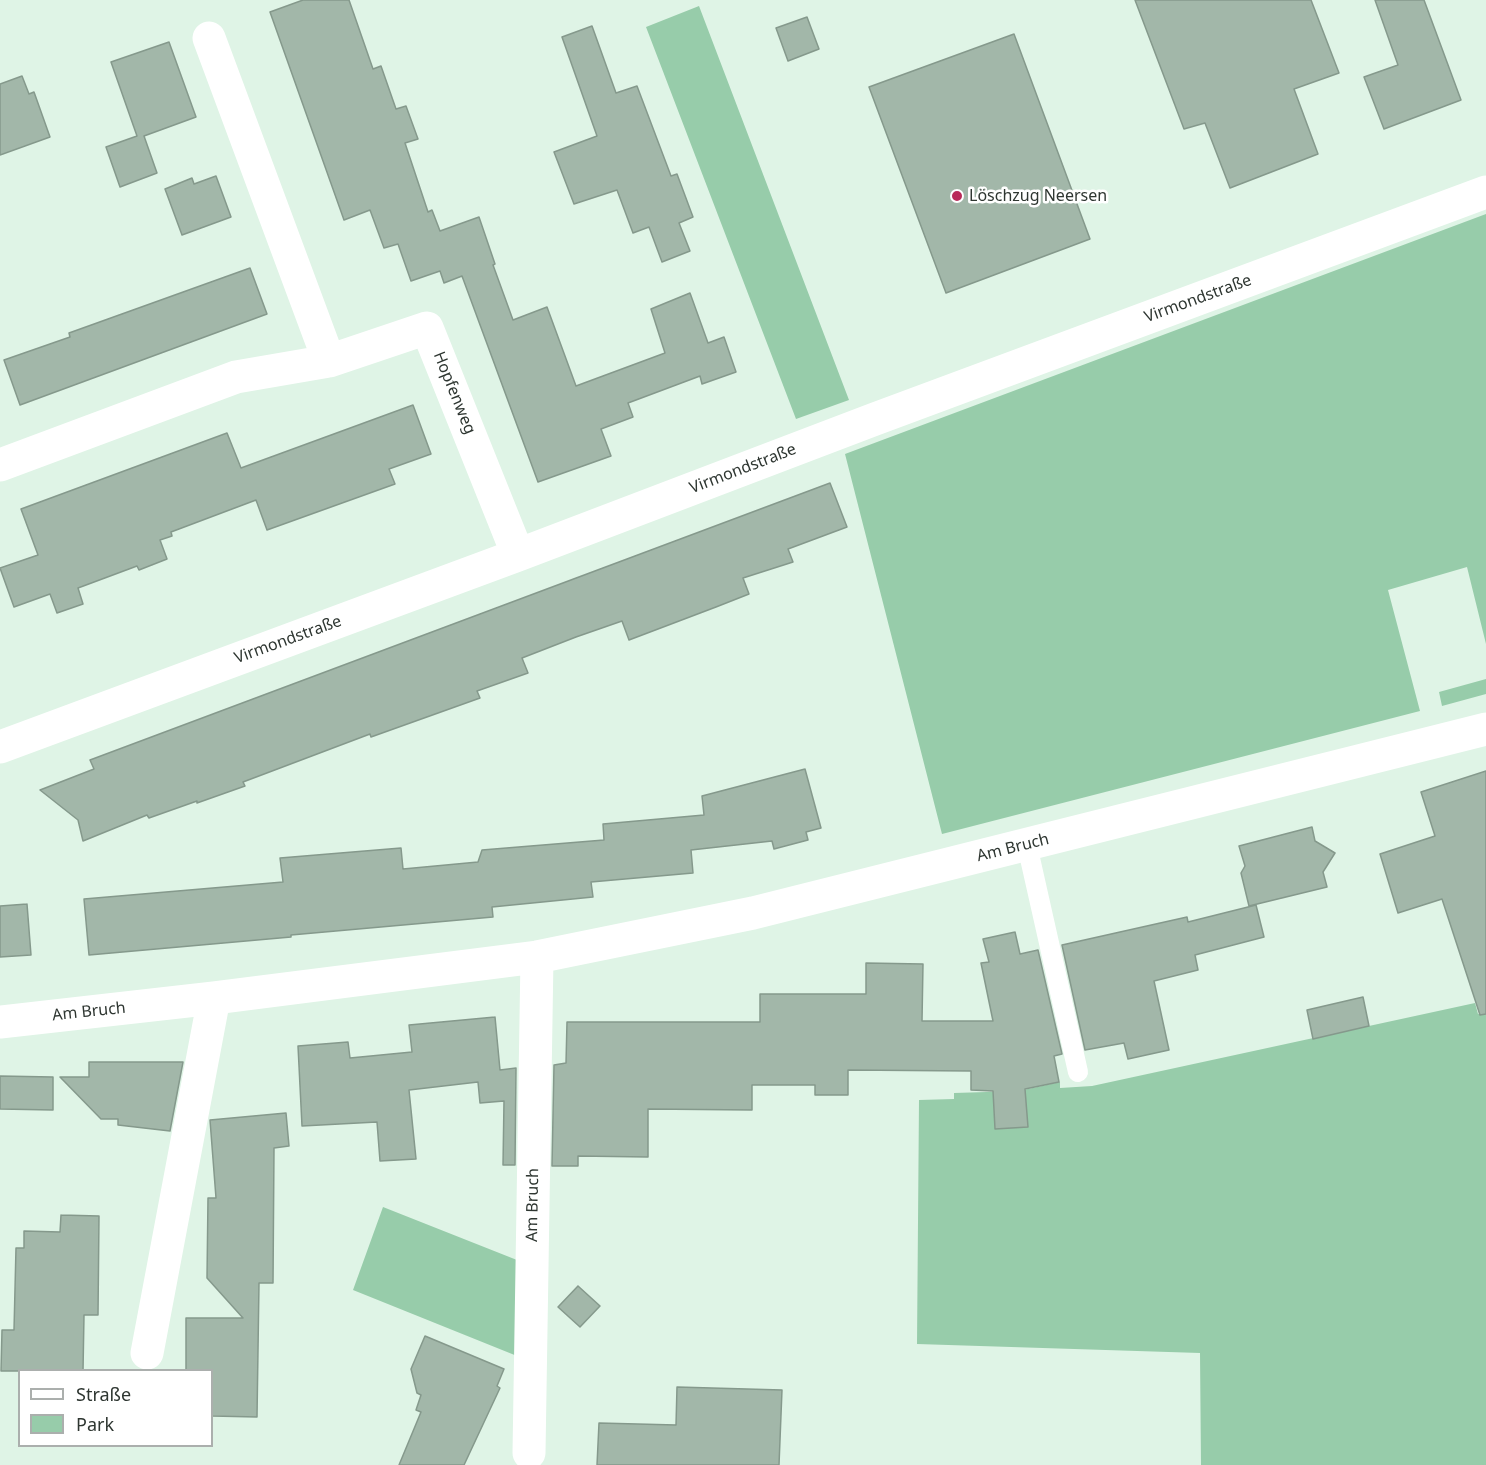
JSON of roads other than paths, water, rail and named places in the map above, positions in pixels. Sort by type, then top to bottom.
[{"type":"street","points":[[209,38],[329,361]]},
{"type":"street","name":"Virmondstraße","points":[[0,747],[1486,192]]},
{"type":"street","name":"Hopfenweg","points":[[0,465],[236,377],[329,361],[427,328],[518,555]]},
{"type":"street","name":"Am Bruch","points":[[0,1022],[214,998],[537,957],[753,913],[1486,729]]},
{"type":"street","name":"Am Bruch","points":[[529,1453],[537,957]]},
{"type":"street","points":[[147,1353],[214,998]]},
{"type":"lane","points":[[1027,845],[1078,1072]]},
{"type":"place","name":"Löschzug Neersen","points":[[957,196]]}]
